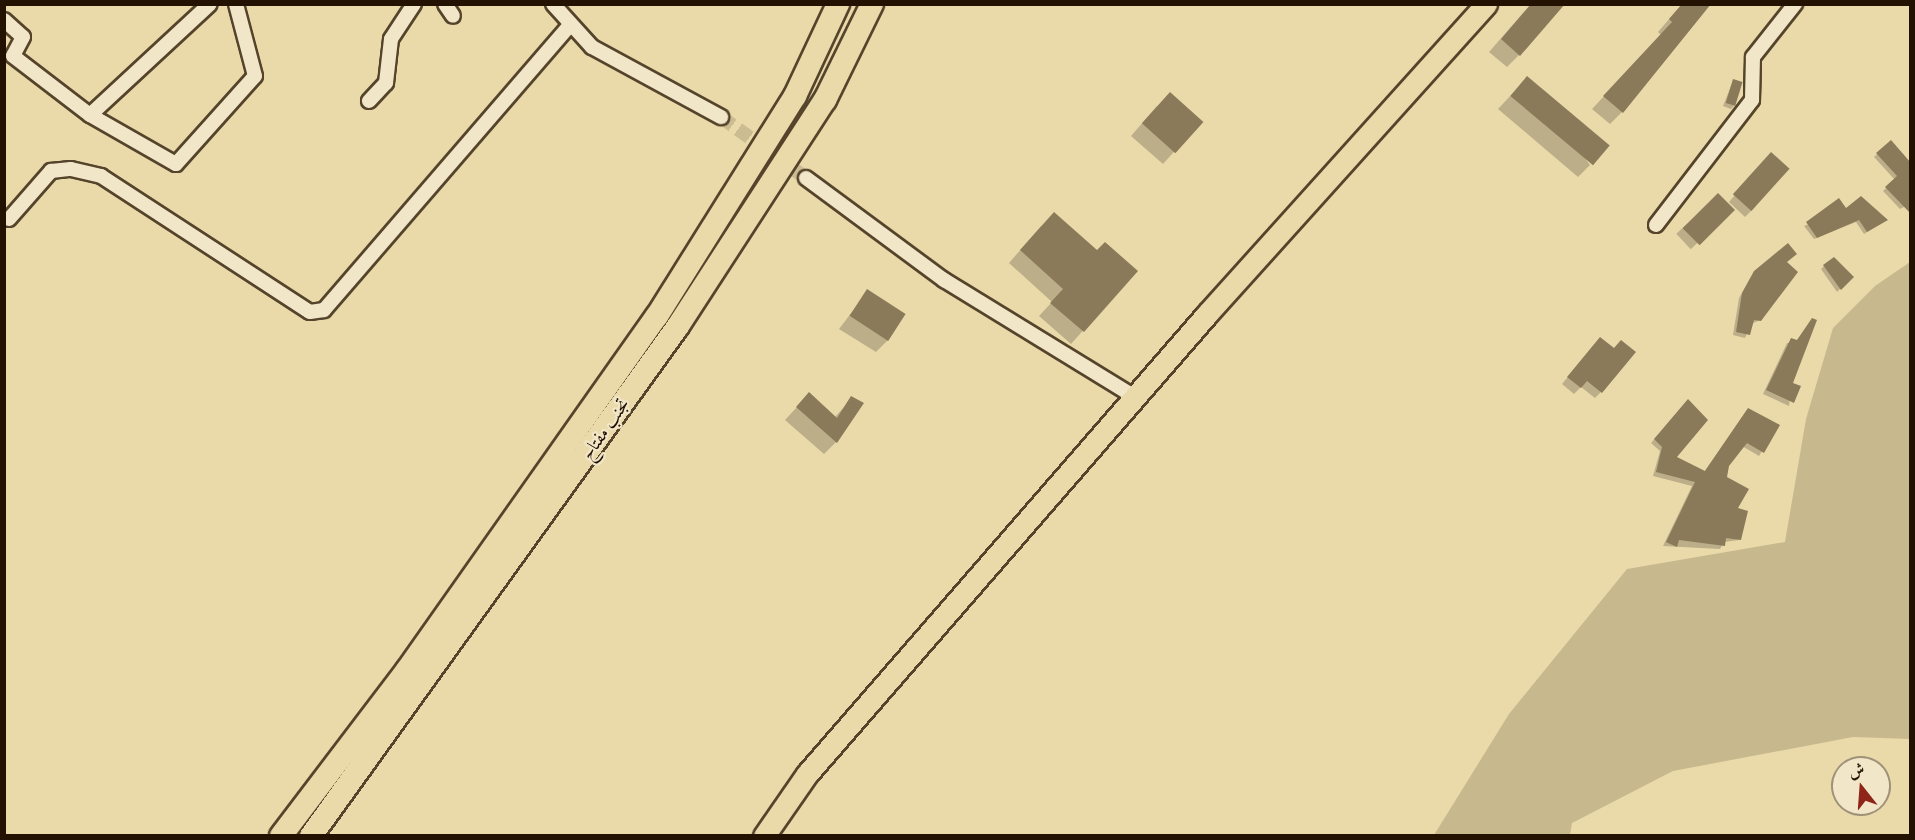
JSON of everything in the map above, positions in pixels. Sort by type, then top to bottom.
[{"type":"highway","name":"تجنب مفتاح","points":[[280,836],[406,670],[657,316],[795,96],[838,4]]},
{"type":"highway","name":"تجنب مفتاح","points":[[311,836],[678,326],[825,100],[872,4]]},
{"type":"main road","points":[[764,836],[807,774],[1135,397],[1486,4]]},
{"type":"street","points":[[90,115],[210,4]]},
{"type":"street","points":[[4,20],[23,37],[13,56],[90,115],[176,164],[255,76],[236,4]]},
{"type":"street","points":[[369,100],[386,83],[391,39],[414,4]]},
{"type":"street","points":[[553,4],[569,26],[600,53],[721,117]]},
{"type":"street","points":[[1656,225],[1752,100],[1753,57],[1795,4]]},
{"type":"street","points":[[9,219],[51,171],[71,169],[100,176],[310,312],[324,310],[569,26]]},
{"type":"street","points":[[806,178],[944,280],[1135,397]]},
{"type":"shaded area","points":[[1910,262],[1910,739],[1853,737],[1673,771],[1572,823],[1570,835],[1434,835],[1509,714],[1627,569],[1785,542],[1806,419],[1833,328],[1875,286]]},
{"type":"building","points":[[1531,4],[1565,4],[1520,56],[1501,39]]},
{"type":"building","points":[[1682,4],[1711,4],[1623,113],[1603,96],[1672,22],[1669,19]]},
{"type":"building","points":[[1527,76],[1610,145],[1593,165],[1510,96]]},
{"type":"building","points":[[1733,79],[1743,82],[1735,106],[1726,103]]},
{"type":"building","points":[[1170,92],[1203,122],[1175,153],[1142,123]]},
{"type":"building","points":[[1891,140],[1911,163],[1911,214],[1885,187],[1897,176],[1876,153]]},
{"type":"building","points":[[1771,152],[1790,169],[1751,211],[1733,194]]},
{"type":"building","points":[[1718,193],[1735,210],[1700,245],[1683,228]]},
{"type":"building","points":[[1861,196],[1888,220],[1867,232],[1859,220],[1817,238],[1806,222],[1839,198],[1846,208]]},
{"type":"building","points":[[1054,212],[1097,250],[1105,242],[1138,271],[1084,332],[1050,303],[1063,289],[1020,250]]},
{"type":"building","points":[[1788,243],[1797,254],[1787,262],[1798,272],[1761,321],[1754,320],[1750,335],[1736,332],[1742,293],[1754,271]]},
{"type":"building","points":[[1834,257],[1854,277],[1841,290],[1823,265]]},
{"type":"building","points":[[867,289],[906,314],[888,341],[850,316]]},
{"type":"building","points":[[1812,318],[1817,320],[1793,383],[1801,386],[1794,403],[1766,390],[1791,338],[1797,340]]},
{"type":"building","points":[[1600,337],[1614,348],[1621,340],[1636,352],[1602,393],[1587,381],[1581,388],[1567,377]]},
{"type":"building","points":[[809,392],[837,418],[851,396],[864,403],[837,443],[796,407]]},
{"type":"building","points":[[1688,399],[1708,420],[1677,457],[1705,471],[1748,408],[1780,425],[1764,453],[1747,443],[1729,466],[1727,477],[1749,489],[1738,508],[1748,511],[1741,540],[1726,538],[1725,546],[1679,540],[1677,547],[1666,542],[1695,482],[1656,472],[1662,447],[1654,439]]},
{"type":"tunnel","points":[[721,117],[806,178]]}]
